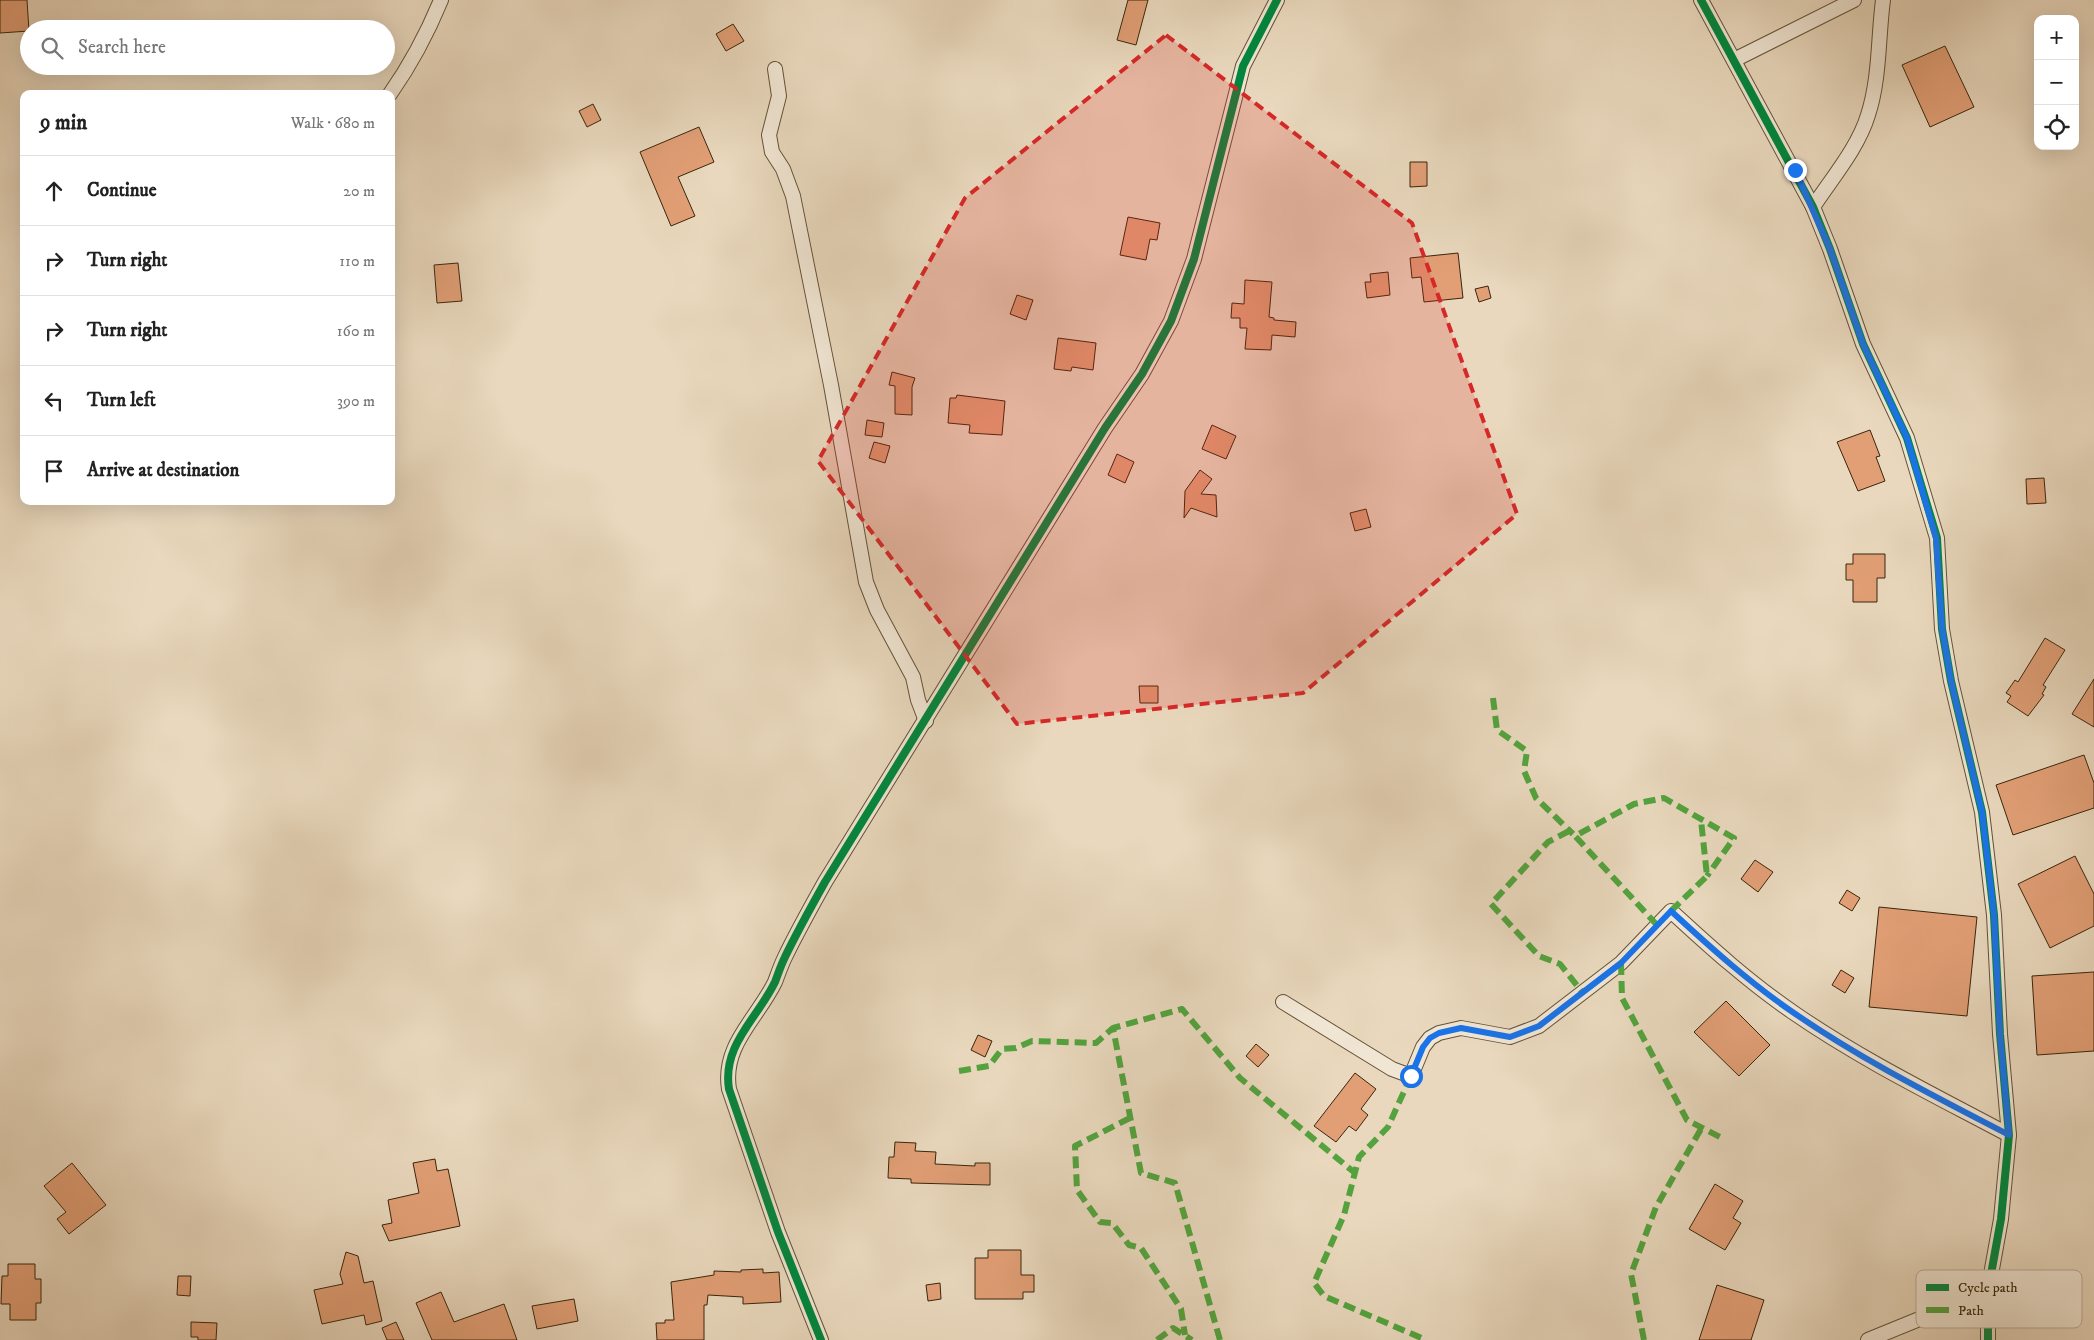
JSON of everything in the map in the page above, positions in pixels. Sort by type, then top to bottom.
[{"type":"street","points":[[392,90],[427,34],[441,0]]},
{"type":"street","points":[[821,1340],[778,1232],[729,1090],[728,1070],[735,1043],[774,983],[784,959],[825,882],[1100,436],[1142,374],[1171,321],[1194,259],[1243,66],[1277,0]]},
{"type":"street","points":[[1701,0],[1813,207],[1830,249],[1863,344],[1907,438],[1936,538],[1942,628],[1951,681],[1982,812],[1994,915],[2000,1034],[2009,1135],[2001,1219],[1992,1270]]},
{"type":"street","points":[[1734,60],[1854,0]]},
{"type":"street","points":[[1813,207],[1852,148],[1868,116],[1875,84],[1883,0]]},
{"type":"street","points":[[775,69],[779,96],[769,135],[772,152],[783,169],[793,196],[831,385],[866,582],[877,610],[914,677],[918,700],[926,721]]},
{"type":"street","points":[[1283,1002],[1392,1069],[1411,1076],[1423,1047],[1430,1038],[1439,1033],[1461,1028],[1510,1037],[1539,1026],[1621,963],[1671,911],[1757,986],[1794,1013],[1889,1072],[2009,1135]]},
{"type":"street","points":[[1868,1340],[1916,1320]]},
{"type":"highlighted area","points":[[1166,35],[1412,223],[1517,514],[1303,693],[1017,724],[818,461],[965,198]]},
{"type":"building","points":[[0,0],[27,0],[28,20],[20,20],[20,32],[0,33]]},
{"type":"building","points":[[1128,0],[1148,0],[1136,45],[1117,40]]},
{"type":"building","points":[[733,24],[744,41],[726,51],[716,34]]},
{"type":"building","points":[[1945,46],[1974,107],[1930,127],[1902,65]]},
{"type":"building","points":[[593,104],[601,120],[587,127],[579,111]]},
{"type":"building","points":[[699,127],[714,162],[678,177],[695,216],[671,226],[640,152]]},
{"type":"building","points":[[1410,162],[1427,162],[1427,186],[1410,187]]},
{"type":"building","points":[[1128,217],[1160,223],[1157,240],[1150,239],[1146,260],[1120,255]]},
{"type":"building","points":[[1458,253],[1463,298],[1424,302],[1421,277],[1412,278],[1410,258]]},
{"type":"building","points":[[458,263],[462,301],[437,303],[434,265]]},
{"type":"building","points":[[1388,272],[1390,295],[1367,298],[1365,282],[1371,282],[1370,274]]},
{"type":"building","points":[[1245,280],[1272,282],[1269,317],[1274,318],[1274,320],[1296,322],[1295,337],[1272,335],[1271,350],[1245,349],[1247,328],[1240,328],[1240,318],[1231,318],[1232,303],[1244,304]]},
{"type":"building","points":[[1488,286],[1491,298],[1479,302],[1475,289]]},
{"type":"building","points":[[1017,295],[1033,300],[1026,320],[1010,314]]},
{"type":"building","points":[[1058,338],[1096,343],[1093,370],[1072,367],[1071,371],[1054,369]]},
{"type":"building","points":[[892,372],[915,378],[912,387],[912,415],[895,414],[895,386],[889,385]]},
{"type":"building","points":[[957,395],[1005,401],[1002,435],[969,433],[970,425],[948,423],[950,398],[956,398]]},
{"type":"building","points":[[867,420],[884,423],[882,437],[865,435]]},
{"type":"building","points":[[1212,425],[1236,436],[1226,459],[1202,449]]},
{"type":"building","points":[[1870,430],[1880,456],[1876,457],[1885,481],[1858,491],[1837,442]]},
{"type":"building","points":[[874,442],[890,446],[885,463],[869,458]]},
{"type":"building","points":[[1117,454],[1134,462],[1125,483],[1108,475]]},
{"type":"building","points":[[1200,470],[1212,479],[1201,494],[1216,495],[1217,517],[1191,508],[1184,518],[1185,491]]},
{"type":"building","points":[[2044,478],[2046,503],[2027,504],[2026,479]]},
{"type":"building","points":[[1366,509],[1371,527],[1355,531],[1350,513]]},
{"type":"building","points":[[1853,554],[1885,554],[1885,578],[1877,578],[1877,602],[1853,602],[1853,580],[1846,580],[1846,564],[1853,564]]},
{"type":"building","points":[[2045,638],[2065,650],[2043,685],[2046,687],[2042,694],[2044,695],[2028,716],[2007,702],[2011,696],[2006,693],[2015,680],[2018,682]]},
{"type":"building","points":[[2094,679],[2094,727],[2072,714]]},
{"type":"building","points":[[1139,686],[1158,686],[1158,703],[1140,703]]},
{"type":"building","points":[[2084,755],[2094,783],[2094,808],[2013,835],[1996,785]]},
{"type":"building","points":[[2075,856],[2094,894],[2094,926],[2050,948],[2018,884]]},
{"type":"building","points":[[1755,860],[1773,872],[1758,892],[1741,879]]},
{"type":"building","points":[[1847,890],[1860,898],[1852,911],[1839,903]]},
{"type":"building","points":[[1879,907],[1977,917],[1967,1016],[1869,1007]]},
{"type":"building","points":[[1841,970],[1854,978],[1845,993],[1832,985]]},
{"type":"building","points":[[2094,972],[2094,1051],[2037,1055],[2032,976]]},
{"type":"building","points":[[1726,1001],[1770,1045],[1739,1076],[1694,1032]]},
{"type":"building","points":[[978,1035],[992,1041],[985,1057],[971,1050]]},
{"type":"building","points":[[1256,1044],[1269,1055],[1258,1067],[1246,1056]]},
{"type":"building","points":[[1355,1073],[1376,1089],[1361,1109],[1368,1115],[1356,1131],[1349,1126],[1336,1142],[1314,1126]]},
{"type":"building","points":[[895,1142],[916,1143],[915,1151],[936,1152],[935,1164],[975,1166],[975,1163],[990,1163],[990,1185],[911,1183],[911,1179],[888,1178],[889,1157],[894,1157]]},
{"type":"building","points":[[435,1159],[437,1171],[448,1169],[460,1226],[389,1241],[382,1225],[392,1223],[388,1200],[419,1193],[413,1163]]},
{"type":"building","points":[[72,1163],[106,1205],[69,1234],[57,1219],[66,1212],[44,1186]]},
{"type":"building","points":[[1715,1184],[1743,1201],[1733,1218],[1741,1223],[1725,1250],[1689,1229]]},
{"type":"building","points":[[988,1250],[1021,1250],[1021,1275],[1034,1275],[1034,1292],[1023,1292],[1023,1299],[975,1299],[975,1258],[988,1258]]},
{"type":"building","points":[[346,1252],[358,1256],[364,1283],[373,1281],[382,1321],[366,1325],[364,1315],[322,1324],[314,1290],[343,1284],[340,1274]]},
{"type":"building","points":[[8,1264],[35,1264],[35,1279],[41,1279],[41,1303],[36,1303],[36,1320],[10,1320],[10,1304],[1,1304],[2,1276],[8,1276]]},
{"type":"building","points":[[763,1269],[763,1273],[779,1272],[781,1302],[743,1304],[743,1297],[708,1295],[707,1305],[704,1305],[704,1340],[657,1340],[656,1323],[674,1320],[671,1282],[714,1275],[714,1271],[741,1272],[741,1270]]},
{"type":"building","points":[[178,1276],[191,1276],[190,1296],[177,1295]]},
{"type":"building","points":[[940,1283],[941,1299],[928,1301],[926,1285]]},
{"type":"building","points":[[1717,1285],[1764,1300],[1751,1340],[1699,1340]]},
{"type":"building","points":[[441,1292],[454,1322],[504,1304],[517,1340],[432,1340],[416,1303]]},
{"type":"building","points":[[574,1299],[578,1321],[537,1329],[532,1306]]},
{"type":"building","points":[[191,1322],[217,1323],[216,1340],[198,1340],[198,1337],[191,1337]]},
{"type":"building","points":[[396,1322],[404,1340],[387,1340],[382,1328]]},
{"type":"marked path","points":[[1493,698],[1497,730],[1527,751],[1524,771],[1536,798],[1573,834]]},
{"type":"marked path","points":[[1657,925],[1575,836],[1634,804],[1664,798],[1734,838],[1707,876]]},
{"type":"marked path","points":[[1671,911],[1707,876],[1701,820]]},
{"type":"marked path","points":[[1569,831],[1548,842],[1491,904],[1539,956],[1560,964],[1583,993]]},
{"type":"marked path","points":[[1621,963],[1622,998],[1687,1120],[1722,1138]]},
{"type":"marked path","points":[[1220,1340],[1175,1183],[1141,1173],[1113,1028],[1182,1009],[1240,1078],[1355,1173]]},
{"type":"marked path","points":[[959,1071],[989,1066],[1002,1049],[1016,1048],[1032,1041],[1096,1043],[1113,1028]]},
{"type":"marked path","points":[[1411,1076],[1388,1127],[1359,1157],[1344,1215],[1314,1283],[1324,1296],[1426,1340]]},
{"type":"marked path","points":[[1130,1118],[1075,1146],[1077,1190],[1100,1222],[1112,1223],[1129,1245],[1141,1248],[1181,1309],[1185,1335]]},
{"type":"marked path","points":[[1644,1340],[1631,1274],[1656,1207],[1701,1129]]},
{"type":"marked path","points":[[1157,1340],[1173,1328],[1192,1340]]},
{"type":"cycle path","points":[[821,1340],[778,1232],[729,1089],[728,1073],[731,1059],[743,1033],[775,982],[782,963],[825,882],[1105,428],[1142,374],[1171,321],[1194,259],[1243,66],[1277,0]]},
{"type":"cycle path","points":[[1701,0],[1813,207],[1830,249],[1863,344],[1907,438],[1937,538],[1942,629],[1951,681],[1982,812],[1994,915],[2000,1034],[2009,1135],[2001,1219],[1992,1270]]},
{"type":"cycle path","points":[[1988,1328],[1988,1340]]},
{"type":"route","points":[[1411,1076],[1423,1047],[1430,1038],[1439,1033],[1461,1028],[1510,1037],[1539,1026],[1621,963],[1671,911],[1764,992],[1794,1013],[1889,1072],[2009,1135],[2000,1034],[1994,915],[1982,812],[1951,681],[1942,628],[1936,538],[1930,509],[1907,438],[1863,344],[1830,249],[1795,170]]}]
